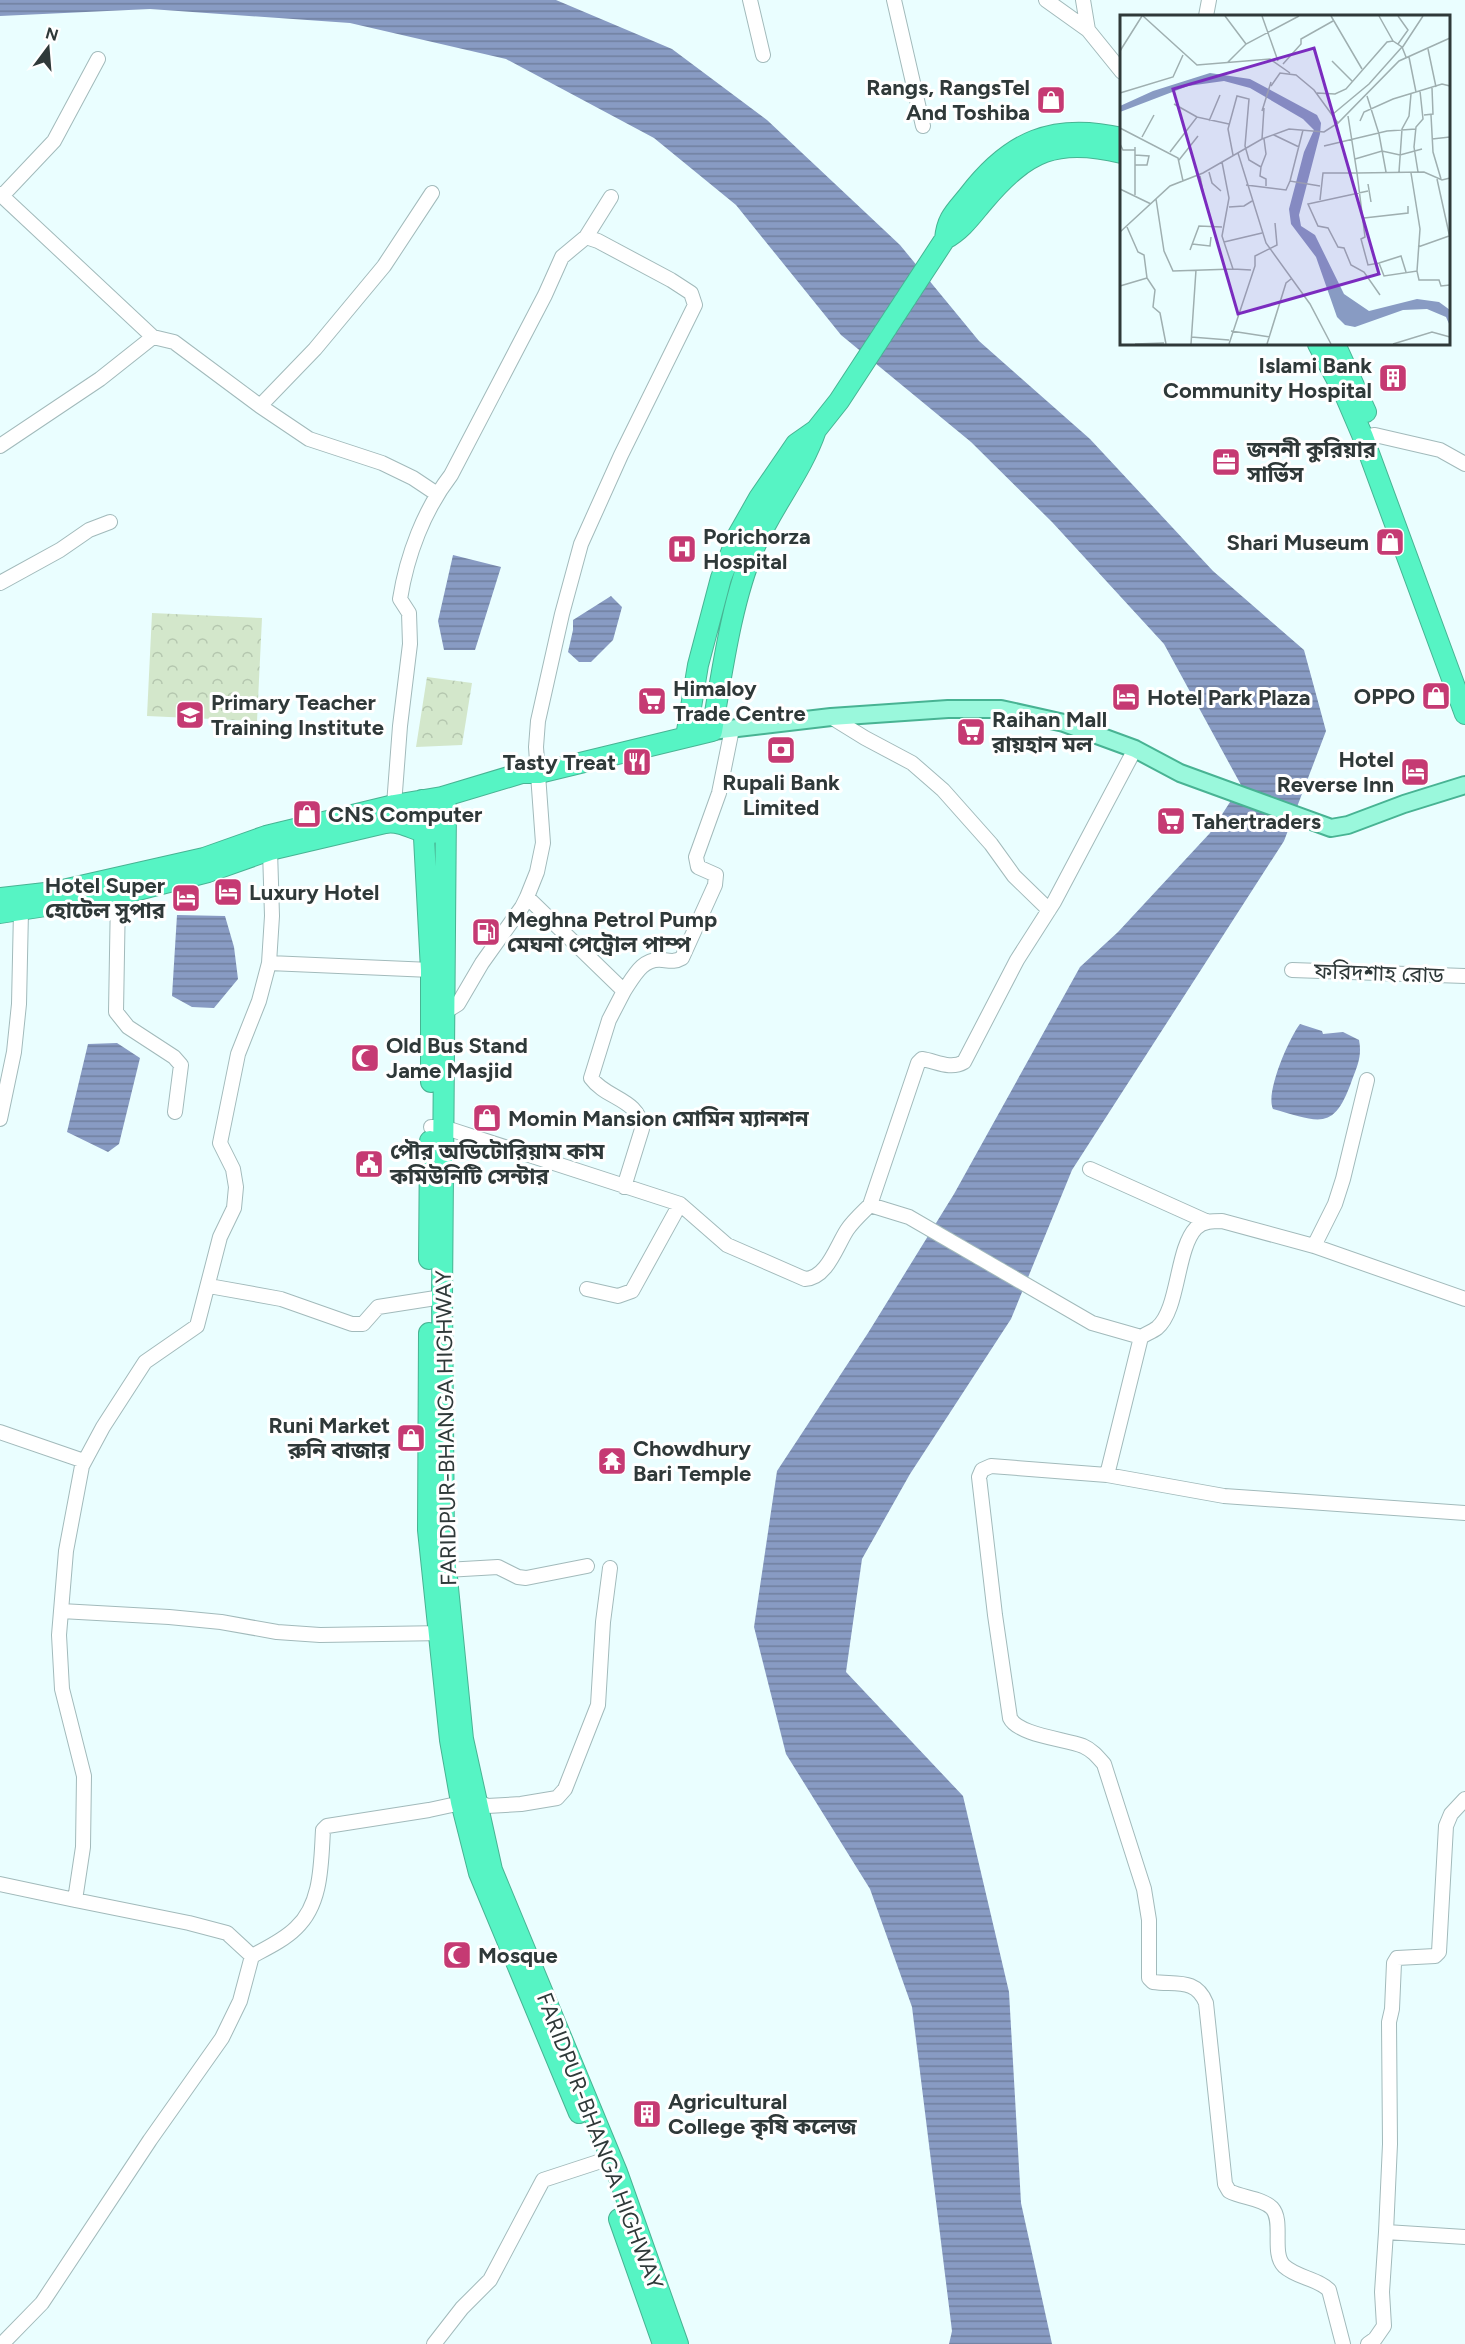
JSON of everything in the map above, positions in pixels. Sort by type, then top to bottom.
[{"type":"highway","points":[[940,247],[946,224],[986,172],[1015,150],[1039,137],[1072,132],[1120,138]]},
{"type":"highway","points":[[686,737],[698,665],[721,578],[738,534],[759,498],[796,444],[816,430],[839,401],[940,247],[958,232],[1000,183],[1023,162],[1043,151],[1071,147],[1105,149],[1120,153]]},
{"type":"highway","points":[[1319,345],[1369,436],[1435,595],[1465,682]]},
{"type":"highway","points":[[1336,345],[1356,385],[1369,436],[1465,714]]},
{"type":"highway","points":[[0,898],[54,892],[268,843],[394,805],[442,797],[522,773],[538,773],[712,731],[742,583],[756,543],[809,451],[816,430]]},
{"type":"highway","points":[[0,913],[118,895],[208,872],[268,843],[393,822],[434,832],[464,800],[526,783],[538,773]]},
{"type":"highway","name":"FARIDPUR-BHANGA HIGHWAY","points":[[434,832],[446,807],[442,797]]},
{"type":"highway","name":"FARIDPUR-BHANGA HIGHWAY","points":[[422,801],[434,832],[437,932],[445,1012],[437,1127]]},
{"type":"highway","name":"FARIDPUR-BHANGA HIGHWAY","points":[[437,932],[431,970],[437,1127],[436,1530],[445,1633],[463,1739],[468,1801],[523,1960],[604,2159],[669,2342]]},
{"type":"highway","name":"FARIDPUR-BHANGA HIGHWAY","points":[[436,1530],[446,1570],[445,1633]]},
{"type":"main road","points":[[712,731],[831,717],[948,709],[1001,709],[1064,723],[1135,749],[1179,773],[1331,828],[1348,825],[1465,785]]},
{"type":"street","points":[[750,0],[763,55]]},
{"type":"street","points":[[894,0],[923,126]]},
{"type":"street","points":[[1046,0],[1088,30],[1120,68]]},
{"type":"street","points":[[1083,0],[1088,30]]},
{"type":"street","points":[[1206,15],[1209,0]]},
{"type":"street","points":[[98,59],[54,141],[1,195],[153,337],[174,342],[309,439],[382,463],[413,477],[437,494]]},
{"type":"street","points":[[260,406],[315,349],[384,266],[432,193]]},
{"type":"street","points":[[394,805],[400,726],[410,644],[409,613],[401,601],[401,592],[417,537],[437,494],[451,476],[545,295],[562,256],[586,237],[611,197]]},
{"type":"street","points":[[445,1012],[458,1004],[527,897],[537,872],[543,843],[536,747],[538,722],[562,614],[581,544],[651,391],[695,305],[691,293],[671,280],[598,241],[586,237]]},
{"type":"street","points":[[0,446],[100,379],[153,337]]},
{"type":"street","points":[[1369,436],[1440,450],[1465,464]]},
{"type":"street","points":[[0,583],[60,550],[89,530],[110,522]]},
{"type":"street","points":[[831,717],[912,763],[943,790],[991,844],[1014,876],[1049,910]]},
{"type":"street","points":[[624,1187],[642,1129],[641,1119],[637,1111],[601,1088],[591,1078],[609,1020],[624,991],[645,963],[651,960],[677,961],[682,958],[715,885],[716,875],[698,867],[696,857],[719,793],[732,729]]},
{"type":"street","points":[[437,1127],[680,1204],[728,1245],[805,1279],[814,1279],[821,1273],[848,1228],[870,1205],[918,1063],[922,1059],[950,1066],[957,1066],[963,1062],[1017,960],[1049,910],[1135,749]]},
{"type":"street","points":[[75,1900],[83,1847],[84,1776],[71,1732],[62,1689],[59,1635],[66,1551],[84,1461],[145,1362],[197,1326],[220,1237],[234,1208],[236,1187],[233,1169],[220,1143],[238,1054],[259,1000],[269,963],[272,916],[268,843]]},
{"type":"street","points":[[118,895],[116,1012],[128,1027],[174,1057],[181,1065],[175,1112]]},
{"type":"street","points":[[527,897],[624,991]]},
{"type":"street","points":[[0,1119],[14,1052],[20,1004],[21,911]]},
{"type":"street","points":[[269,963],[431,970]]},
{"type":"street","name":"ফরিদশাহ রোড","points":[[1292,970],[1465,976]]},
{"type":"street","points":[[1314,1246],[1335,1204],[1343,1179],[1367,1080]]},
{"type":"street","points":[[1090,1169],[1208,1222]]},
{"type":"street","points":[[587,1289],[618,1296],[632,1292],[680,1204]]},
{"type":"street","points":[[870,1205],[909,1217],[1092,1323],[1141,1337],[1159,1327],[1167,1312],[1189,1238],[1197,1226],[1208,1222],[1222,1221],[1314,1246],[1465,1299]]},
{"type":"street","points":[[209,1286],[281,1299],[352,1324],[363,1324],[378,1307],[436,1298]]},
{"type":"street","points":[[1107,1475],[1141,1337]]},
{"type":"street","points":[[0,1432],[84,1461]]},
{"type":"street","points":[[1342,2344],[1329,2290],[1324,2284],[1290,2270],[1279,2258],[1276,2217],[1273,2209],[1261,2202],[1229,2191],[1225,2184],[1206,2003],[1202,1993],[1191,1985],[1153,1982],[1149,1978],[1149,1920],[1144,1889],[1104,1764],[1095,1753],[1084,1747],[1024,1730],[1012,1723],[995,1615],[979,1477],[982,1470],[991,1466],[1107,1475],[1224,1496],[1465,1513]]},
{"type":"street","points":[[446,1570],[498,1567],[518,1577],[526,1578],[587,1566]]},
{"type":"street","points":[[2,2344],[42,2303],[150,2140],[222,2038],[240,2001],[252,1956],[298,1927],[312,1904],[320,1879],[323,1830],[327,1826],[429,1810],[468,1801],[487,1806],[521,1804],[557,1798],[565,1789],[598,1704],[603,1622],[610,1568]]},
{"type":"street","points":[[61,1611],[169,1617],[221,1622],[277,1632],[310,1634],[445,1633]]},
{"type":"street","points":[[1368,2344],[1376,2339],[1384,2326],[1382,2292],[1390,2144],[1389,2022],[1392,2009],[1394,1963],[1397,1958],[1435,1956],[1439,1952],[1446,1826],[1451,1814],[1465,1799]]},
{"type":"street","points":[[0,1884],[227,1933],[252,1956]]},
{"type":"street","points":[[434,2344],[462,2308],[490,2280],[543,2180],[604,2159]]},
{"type":"street","points":[[1386,2232],[1465,2237]]},
{"type":"green space","points":[[152,613],[262,618],[257,721],[147,716]]},
{"type":"green space","points":[[427,677],[472,683],[462,745],[416,747]]},
{"type":"water","points":[[0,0],[556,0],[672,49],[767,120],[900,245],[979,341],[1090,439],[1213,571],[1304,650],[1326,731],[1284,841],[1072,1170],[1011,1319],[910,1474],[862,1559],[846,1672],[963,1796],[1009,1992],[1021,2203],[1052,2344],[949,2344],[952,2331],[912,2007],[870,1889],[786,1754],[754,1627],[777,1471],[868,1333],[954,1194],[1080,967],[1118,932],[1210,833],[1241,785],[1164,644],[1052,522],[971,442],[841,335],[736,205],[654,138],[506,59],[350,23],[150,9],[0,16]]},
{"type":"water","points":[[453,555],[501,567],[475,650],[444,650],[438,621]]},
{"type":"water","points":[[611,596],[622,607],[613,640],[591,662],[579,662],[568,652],[573,620]]},
{"type":"water","points":[[177,915],[225,916],[234,947],[238,979],[214,1008],[192,1007],[172,996]]},
{"type":"water","points":[[1300,1024],[1322,1031],[1323,1034],[1343,1032],[1359,1040],[1359,1060],[1345,1097],[1339,1108],[1323,1119],[1303,1117],[1273,1109],[1271,1101],[1275,1079],[1290,1041]]},
{"type":"water","points":[[117,1043],[140,1058],[119,1144],[108,1152],[67,1132],[88,1044]]},
{"type":"place","name":"Rangs, RangsTel And Toshiba","points":[[1051,100]]},
{"type":"place","name":"Islami Bank Community Hospital","points":[[1393,378]]},
{"type":"place","name":"জননী কুরিয়ার সার্ভিস","points":[[1226,462]]},
{"type":"place","name":"Shari Museum","points":[[1390,542]]},
{"type":"place","name":"Porichorza Hospital","points":[[682,549]]},
{"type":"place","name":"OPPO","points":[[1436,696]]},
{"type":"place","name":"Hotel Park Plaza","points":[[1126,697]]},
{"type":"place","name":"Himaloy Trade Centre","points":[[652,701]]},
{"type":"place","name":"Primary Teacher Training Institute","points":[[190,715]]},
{"type":"place","name":"Raihan Mall রায়হান মল","points":[[971,732]]},
{"type":"place","name":"Rupali Bank Limited","points":[[781,750]]},
{"type":"place","name":"Tasty Treat","points":[[637,762]]},
{"type":"place","name":"Hotel Reverse Inn","points":[[1415,772]]},
{"type":"place","name":"CNS Computer","points":[[307,814]]},
{"type":"place","name":"Tahertraders","points":[[1171,821]]},
{"type":"place","name":"Luxury Hotel","points":[[228,892]]},
{"type":"place","name":"Hotel Super হোটেল সুপার","points":[[186,898]]},
{"type":"place","name":"Meghna Petrol Pump মেঘনা পেট্রোল পাম্প","points":[[486,932]]},
{"type":"place","name":"Old Bus Stand Jame Masjid","points":[[365,1058]]},
{"type":"place","name":"Momin Mansion মোমিন ম্যানশন","points":[[487,1118]]},
{"type":"place","name":"পৌর অডিটোরিয়াম কাম কমিউনিটি সেন্টার","points":[[369,1164]]},
{"type":"place","name":"Runi Market রুনি বাজার","points":[[411,1438]]},
{"type":"place","name":"Chowdhury Bari Temple","points":[[612,1461]]},
{"type":"place","name":"Mosque","points":[[457,1955]]},
{"type":"place","name":"Agricultural College কৃষি কলেজ","points":[[647,2114]]}]
